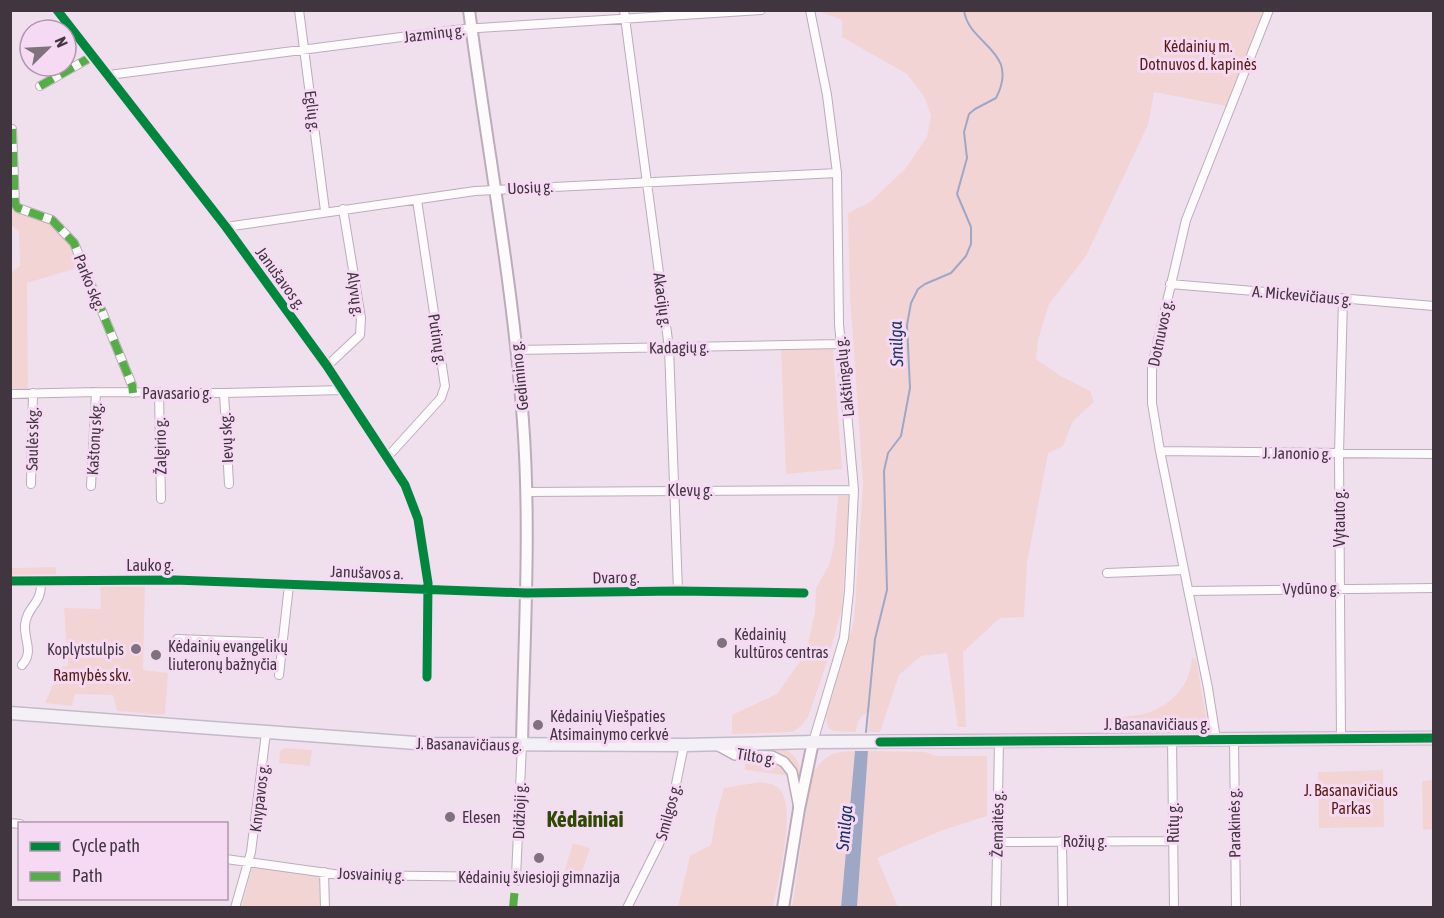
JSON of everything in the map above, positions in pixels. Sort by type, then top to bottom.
[{"type":"main road","name":"Gedimino g.","points":[[468,10],[517,350],[523,423],[526,593],[522,744]]},
{"type":"main road","name":"J. Basanavičiaus g.","points":[[10,713],[429,744],[684,745],[851,741],[1434,738]]},
{"type":"main road","name":"Tilto g.","points":[[783,908],[799,809],[813,742]]},
{"type":"street","name":"Janušavos g.","points":[[57,10],[226,226],[327,366],[387,455],[405,484],[412,501],[423,541],[428,589]]},
{"type":"street","name":"Eglių g.","points":[[299,10],[326,211]]},
{"type":"street","name":"Jazminų g.","points":[[109,75],[471,29],[624,15],[761,10]]},
{"type":"street","name":"Lakštingalų g.","points":[[810,10],[826,85],[837,173],[840,344],[854,490],[849,591],[844,638],[813,742]]},
{"type":"street","name":"Dotnuvos g.","points":[[1216,739],[1208,688],[1160,451],[1150,381],[1153,357],[1186,220],[1269,10]]},
{"type":"street","name":"Akacijų g.","points":[[624,15],[669,348],[678,591]]},
{"type":"street","points":[[40,86],[93,56]]},
{"type":"street","name":"Parko skg.","points":[[12,129],[15,204],[18,208],[52,220],[74,243],[132,385],[133,393]]},
{"type":"street","name":"Uosių g.","points":[[226,226],[494,189],[837,173]]},
{"type":"street","name":"Putinų g.","points":[[387,455],[441,398],[445,386],[417,200]]},
{"type":"street","name":"Alyvų g.","points":[[327,366],[360,335],[361,318],[343,209]]},
{"type":"street","name":"A. Mickevičiaus g.","points":[[1170,284],[1434,306]]},
{"type":"street","name":"Vytauto g.","points":[[1341,739],[1339,453],[1342,298]]},
{"type":"street","name":"Kadagių g.","points":[[517,350],[840,344]]},
{"type":"street","name":"Pavasario g.","points":[[10,394],[343,390]]},
{"type":"street","name":"Kaštonų skg.","points":[[91,486],[96,392]]},
{"type":"street","name":"Žalgirio g.","points":[[159,392],[161,499]]},
{"type":"street","name":"Saulės skg.","points":[[32,484],[33,393]]},
{"type":"street","name":"Ievų skg.","points":[[224,393],[229,484]]},
{"type":"street","name":"J. Janonio g.","points":[[1160,451],[1434,454]]},
{"type":"street","name":"Klevų g.","points":[[526,492],[854,490]]},
{"type":"street","points":[[1107,573],[1185,570]]},
{"type":"street","name":"Lauko g.","points":[[10,581],[175,580],[289,585]]},
{"type":"street","points":[[22,665],[29,651],[25,625],[28,613],[40,597],[41,582]]},
{"type":"street","points":[[279,675],[289,585]]},
{"type":"street","name":"Janušavos a.","points":[[289,585],[428,589]]},
{"type":"street","name":"Vydūno g.","points":[[1189,591],[1434,588]]},
{"type":"street","points":[[427,677],[428,589]]},
{"type":"street","name":"Dvaro g.","points":[[428,589],[526,593],[804,592]]},
{"type":"street","points":[[177,639],[283,643]]},
{"type":"street","name":"Knypavos g.","points":[[235,908],[251,852],[266,733]]},
{"type":"street","name":"Rūtų g.","points":[[1172,739],[1174,908]]},
{"type":"street","name":"Parakinės g.","points":[[1234,739],[1236,908]]},
{"type":"street","name":"Žemaitės g.","points":[[996,908],[999,741]]},
{"type":"street","name":"Didžioji g.","points":[[516,877],[522,744]]},
{"type":"street","name":"Tilto g.","points":[[715,744],[735,755],[772,756],[784,762],[792,772],[799,809]]},
{"type":"street","name":"Smilgos g.","points":[[627,908],[667,828],[684,745]]},
{"type":"street","name":"Rožių g.","points":[[997,842],[1173,840]]},
{"type":"street","points":[[1062,842],[1063,908]]},
{"type":"street","name":"Josvainių g.","points":[[228,859],[353,875],[516,877]]},
{"type":"street","points":[[324,872],[325,908]]},
{"type":"green space","name":"Kėdainių m. Dotnuvos d. kapinės","points":[[818,11],[1264,11],[1226,106],[1154,92],[1148,125],[1086,256],[1049,304],[1038,340],[1036,359],[1061,376],[1090,391],[1094,402],[1073,421],[1063,446],[1048,453],[1027,563],[1024,617],[1000,618],[963,652],[966,727],[958,727],[947,653],[921,656],[899,675],[880,732],[868,732],[870,712],[859,719],[856,732],[834,731],[828,728],[826,717],[854,621],[863,484],[850,295],[848,213],[870,202],[905,169],[927,137],[931,116],[925,98],[907,74],[842,37],[842,20]]},
{"type":"green space","points":[[10,186],[14,208],[18,213],[50,224],[71,243],[80,267],[27,283],[28,388],[11,388],[11,272],[20,266],[19,231],[11,225]]},
{"type":"green space","points":[[833,349],[842,469],[786,474],[781,350]]},
{"type":"green space","points":[[838,496],[849,496],[842,609],[808,717],[793,732],[732,734],[732,715],[777,694],[806,653],[815,613],[816,588],[829,565],[834,545]]},
{"type":"green space","points":[[56,567],[56,576],[11,577],[11,568]]},
{"type":"green space","name":"Ramybės skv.","points":[[145,583],[143,670],[168,673],[165,715],[117,711],[113,695],[75,694],[72,706],[45,703],[61,667],[68,666],[64,608],[101,609],[100,584]]},
{"type":"green space","points":[[1192,657],[1196,659],[1208,729],[1112,727],[1109,723],[1112,718],[1145,714],[1170,701],[1181,689],[1189,674]]},
{"type":"green space","points":[[779,747],[796,759],[800,768],[799,780],[790,776],[745,770],[746,758],[726,748]]},
{"type":"green space","points":[[285,748],[312,750],[310,766],[279,763],[280,751]]},
{"type":"green space","points":[[855,751],[841,907],[792,908],[811,775],[829,756],[840,752]]},
{"type":"green space","points":[[868,751],[925,752],[937,756],[987,756],[987,816],[943,830],[877,858],[898,907],[857,908]]},
{"type":"green space","name":"J. Basanavičiaus Parkas","points":[[1383,770],[1384,827],[1319,828],[1318,772]]},
{"type":"green space","points":[[1433,780],[1433,829],[1423,830],[1422,781]]},
{"type":"green space","points":[[760,782],[774,785],[781,791],[787,814],[782,865],[773,907],[678,907],[690,856],[711,845],[724,788]]},
{"type":"green space","points":[[573,843],[590,848],[580,878],[564,873]]},
{"type":"green space","points":[[252,868],[319,874],[320,907],[241,908]]},
{"type":"water","points":[[855,751],[868,751],[857,907],[841,907]]},
{"type":"waterway","name":"Smilga","points":[[866,732],[875,639],[887,590],[884,471],[888,453],[901,436],[910,388],[907,325],[911,303],[918,289],[951,273],[966,256],[971,244],[971,227],[957,194],[967,158],[964,132],[969,114],[996,98],[1002,82],[1002,69],[998,58],[974,32],[964,10]]},
{"type":"marked path","points":[[40,86],[93,56]]},
{"type":"marked path","points":[[12,129],[15,204],[18,208],[52,220],[74,243],[132,385],[133,393]]},
{"type":"marked path","points":[[513,908],[516,877]]},
{"type":"cycle path","points":[[57,10],[226,227],[327,366],[405,485],[418,519],[428,583],[427,677]]},
{"type":"cycle path","points":[[10,581],[175,580],[526,593],[678,591],[804,593]]},
{"type":"cycle path","points":[[880,742],[1434,738]]},
{"type":"place","name":"Kėdainių kultūros centras","points":[[722,643]]},
{"type":"place","name":"Koplytstulpis","points":[[136,649]]},
{"type":"place","name":"Kėdainių evangelikų liuteronų bažnyčia","points":[[156,655]]},
{"type":"place","name":"Kėdainių Viešpaties Atsimainymo cerkvė","points":[[538,725]]},
{"type":"place","name":"Elesen","points":[[450,817]]},
{"type":"place","name":"Kėdainių šviesioji gimnazija","points":[[539,858]]},
{"type":"district","name":"Kėdainiai","points":[[585,819]]}]
